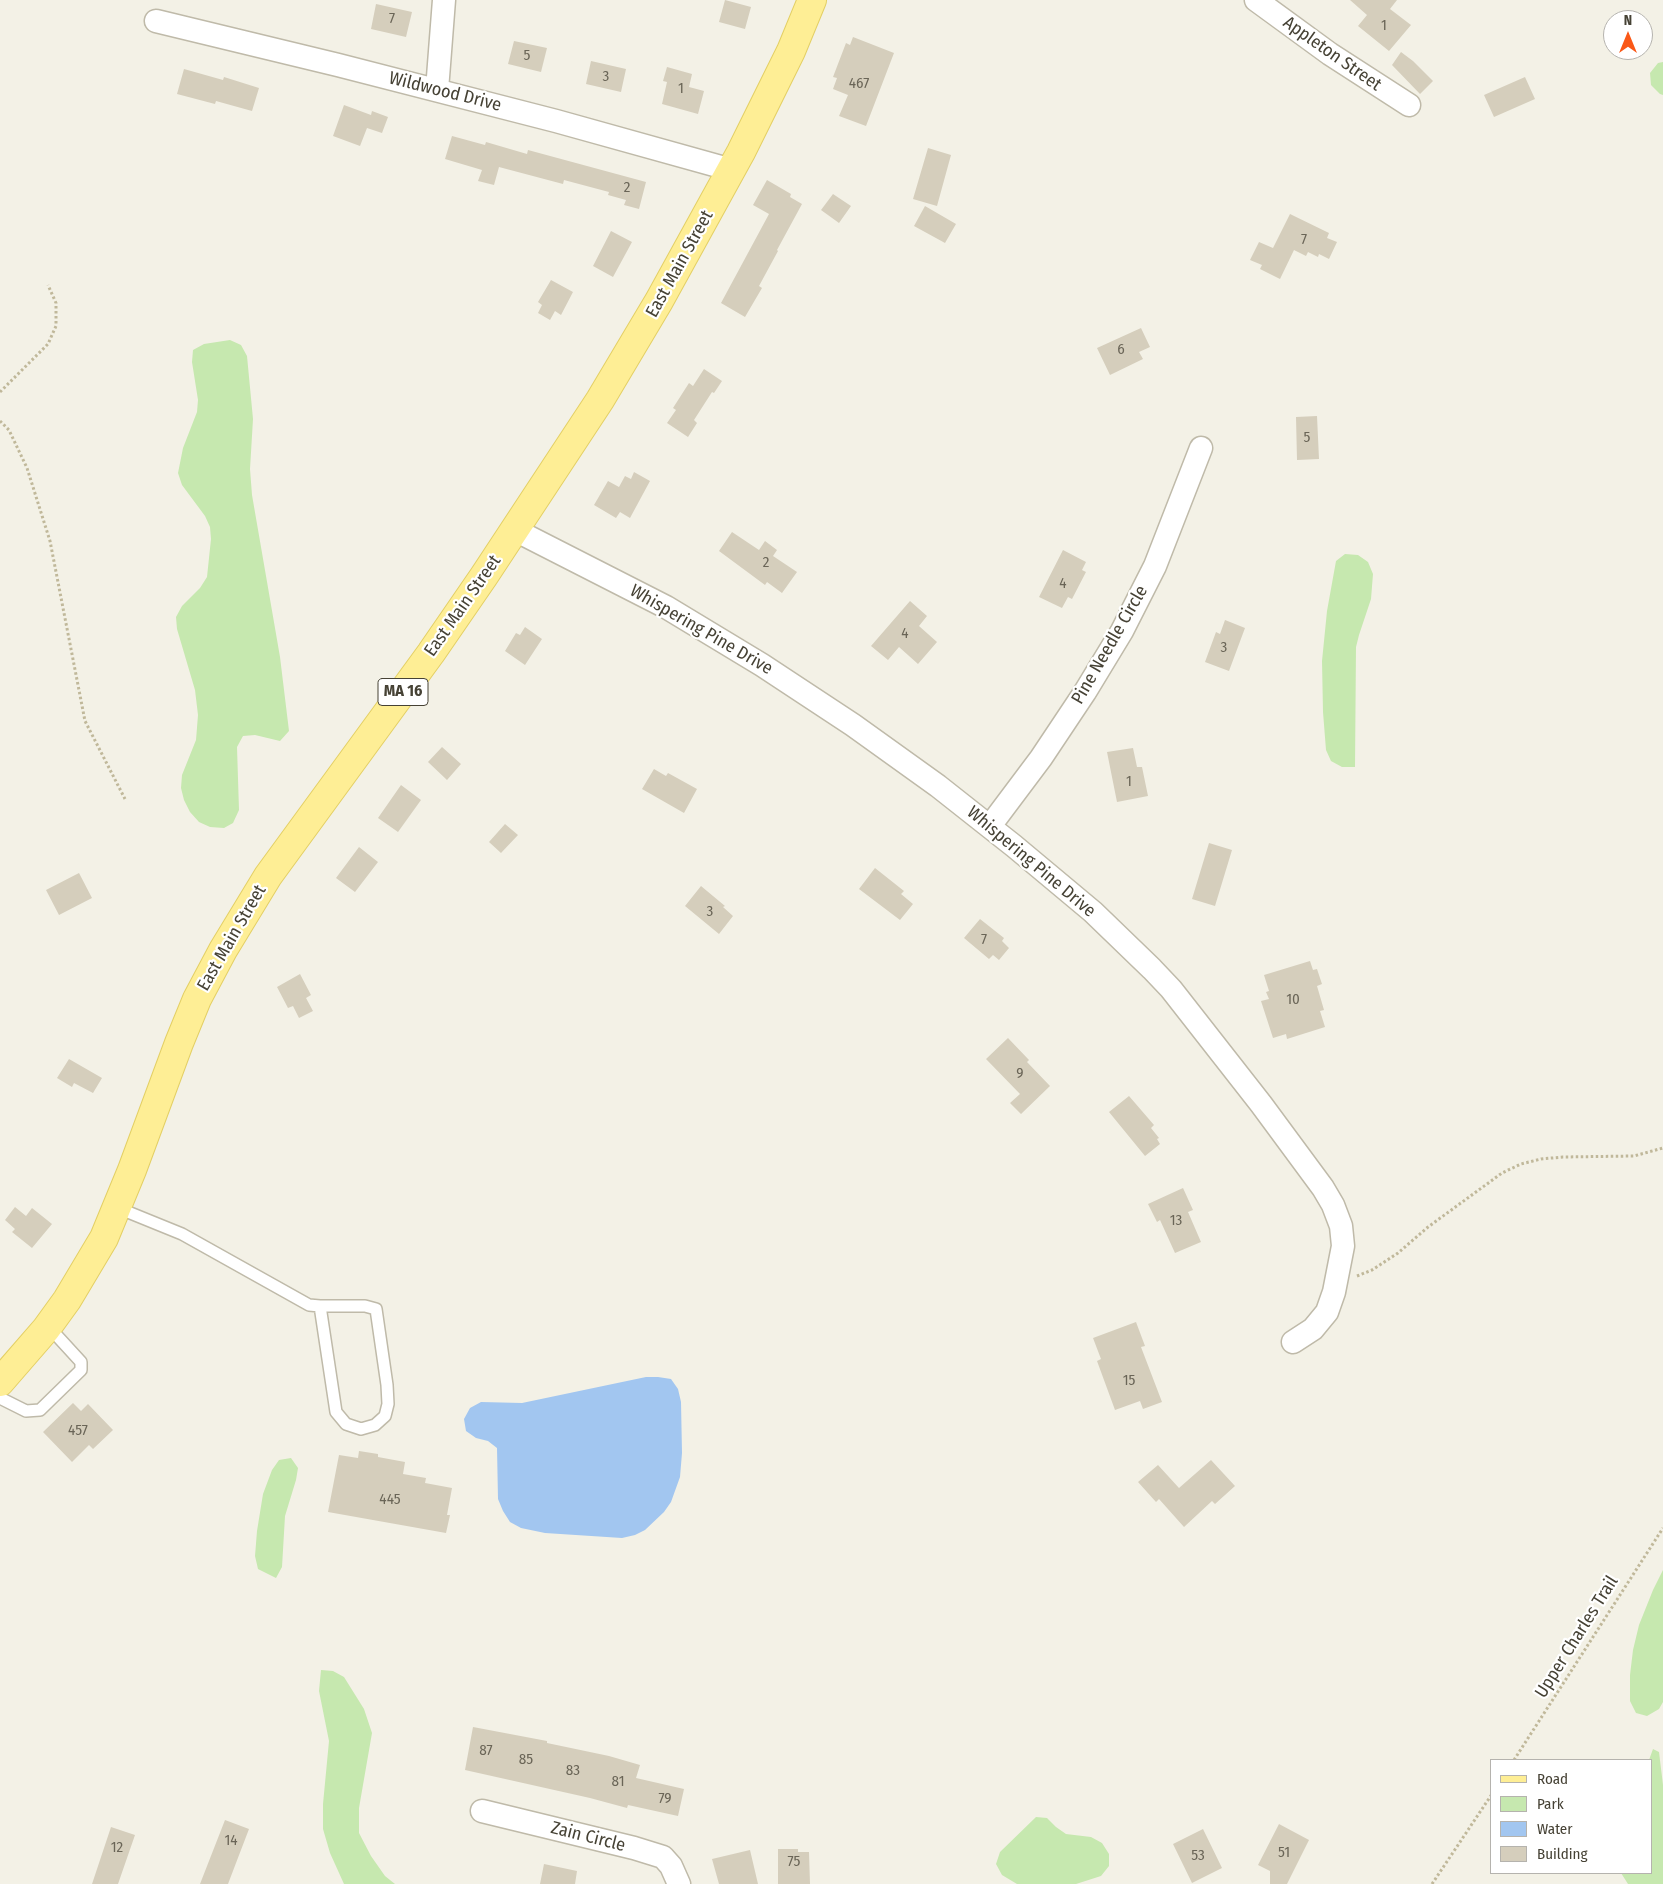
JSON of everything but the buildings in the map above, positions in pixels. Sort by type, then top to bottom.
[{"type":"main road","name":"East Main Street","points":[[0,1382],[48,1326],[86,1270],[118,1208],[179,1043],[197,999],[219,956],[268,876],[398,700],[515,530],[569,449],[630,351],[732,170],[779,77],[812,0]]},
{"type":"street","points":[[437,90],[444,0]]},
{"type":"street","name":"Appleton Street","points":[[1256,0],[1330,54],[1409,105]]},
{"type":"street","name":"Wildwood Drive","points":[[156,21],[437,90],[732,170]]},
{"type":"street","name":"Pine Needle Circle","points":[[990,826],[1042,758],[1122,631],[1155,566],[1201,448]]},
{"type":"street","name":"Whispering Pine Drive","points":[[515,530],[666,607],[754,660],[896,755],[990,826],[1059,883],[1134,950],[1170,989],[1261,1104],[1324,1188],[1333,1206],[1340,1226],[1343,1246],[1339,1274],[1327,1312],[1313,1329],[1293,1342]]},
{"type":"street","name":"Zain Circle","points":[[482,1811],[634,1848],[663,1857],[671,1866],[679,1884]]},
{"type":"lane","points":[[118,1208],[182,1234],[309,1305],[365,1306],[376,1309],[388,1404],[385,1416],[375,1425],[361,1429],[346,1424],[336,1412],[320,1306]]},
{"type":"lane","points":[[0,1398],[26,1411],[40,1410],[81,1370],[81,1362],[48,1326]]},
{"type":"path","points":[[0,392],[48,344],[56,326],[56,303],[48,284]]},
{"type":"path","points":[[0,421],[9,430],[27,468],[50,542],[85,721],[125,799]]},
{"type":"path","points":[[1339,1274],[1357,1276],[1372,1270],[1398,1253],[1428,1226],[1502,1173],[1521,1164],[1541,1159],[1563,1157],[1634,1156],[1663,1148]]},
{"type":"path","name":"Upper Charles Trail","points":[[1515,1759],[1663,1528]]},
{"type":"path","points":[[1432,1884],[1490,1797]]},
{"type":"green space","points":[[1663,62],[1663,95],[1651,85],[1650,73],[1658,63]]},
{"type":"green space","points":[[230,340],[241,345],[247,356],[253,419],[250,469],[252,495],[280,657],[289,731],[280,741],[255,735],[243,736],[237,747],[239,810],[233,823],[224,828],[210,827],[199,822],[190,812],[181,788],[182,775],[196,740],[198,715],[195,690],[177,629],[176,617],[182,606],[200,588],[207,577],[211,539],[210,527],[205,516],[182,485],[178,473],[183,448],[197,412],[198,400],[192,362],[193,350],[204,344]]},
{"type":"green space","points":[[1345,554],[1358,555],[1368,562],[1373,574],[1371,599],[1356,647],[1355,767],[1342,767],[1331,761],[1326,750],[1323,712],[1322,661],[1327,611],[1336,561]]},
{"type":"green space","points":[[291,1458],[298,1468],[285,1516],[282,1567],[276,1578],[258,1569],[255,1556],[257,1531],[263,1494],[272,1470],[279,1460]]},
{"type":"green space","points":[[1663,1570],[1663,1702],[1659,1709],[1647,1716],[1636,1713],[1630,1701],[1630,1675],[1639,1625]]},
{"type":"green space","points":[[321,1670],[333,1671],[344,1677],[364,1709],[372,1733],[359,1808],[359,1833],[371,1856],[385,1876],[395,1884],[344,1884],[330,1853],[323,1829],[323,1804],[329,1741],[319,1691]]},
{"type":"green space","points":[[1653,1749],[1659,1752],[1663,1785],[1663,1884],[1628,1884],[1622,1874],[1653,1874],[1653,1759],[1649,1759]]},
{"type":"green space","points":[[1036,1817],[1047,1818],[1066,1834],[1091,1837],[1102,1843],[1109,1854],[1109,1866],[1101,1876],[1076,1884],[1017,1884],[1002,1875],[996,1864],[1000,1852]]},
{"type":"water","points":[[646,1377],[671,1379],[678,1389],[681,1402],[682,1453],[680,1477],[671,1502],[664,1512],[645,1530],[622,1538],[545,1533],[521,1528],[510,1522],[498,1499],[497,1448],[488,1441],[476,1438],[466,1431],[464,1419],[470,1408],[481,1402],[522,1403]]}]
